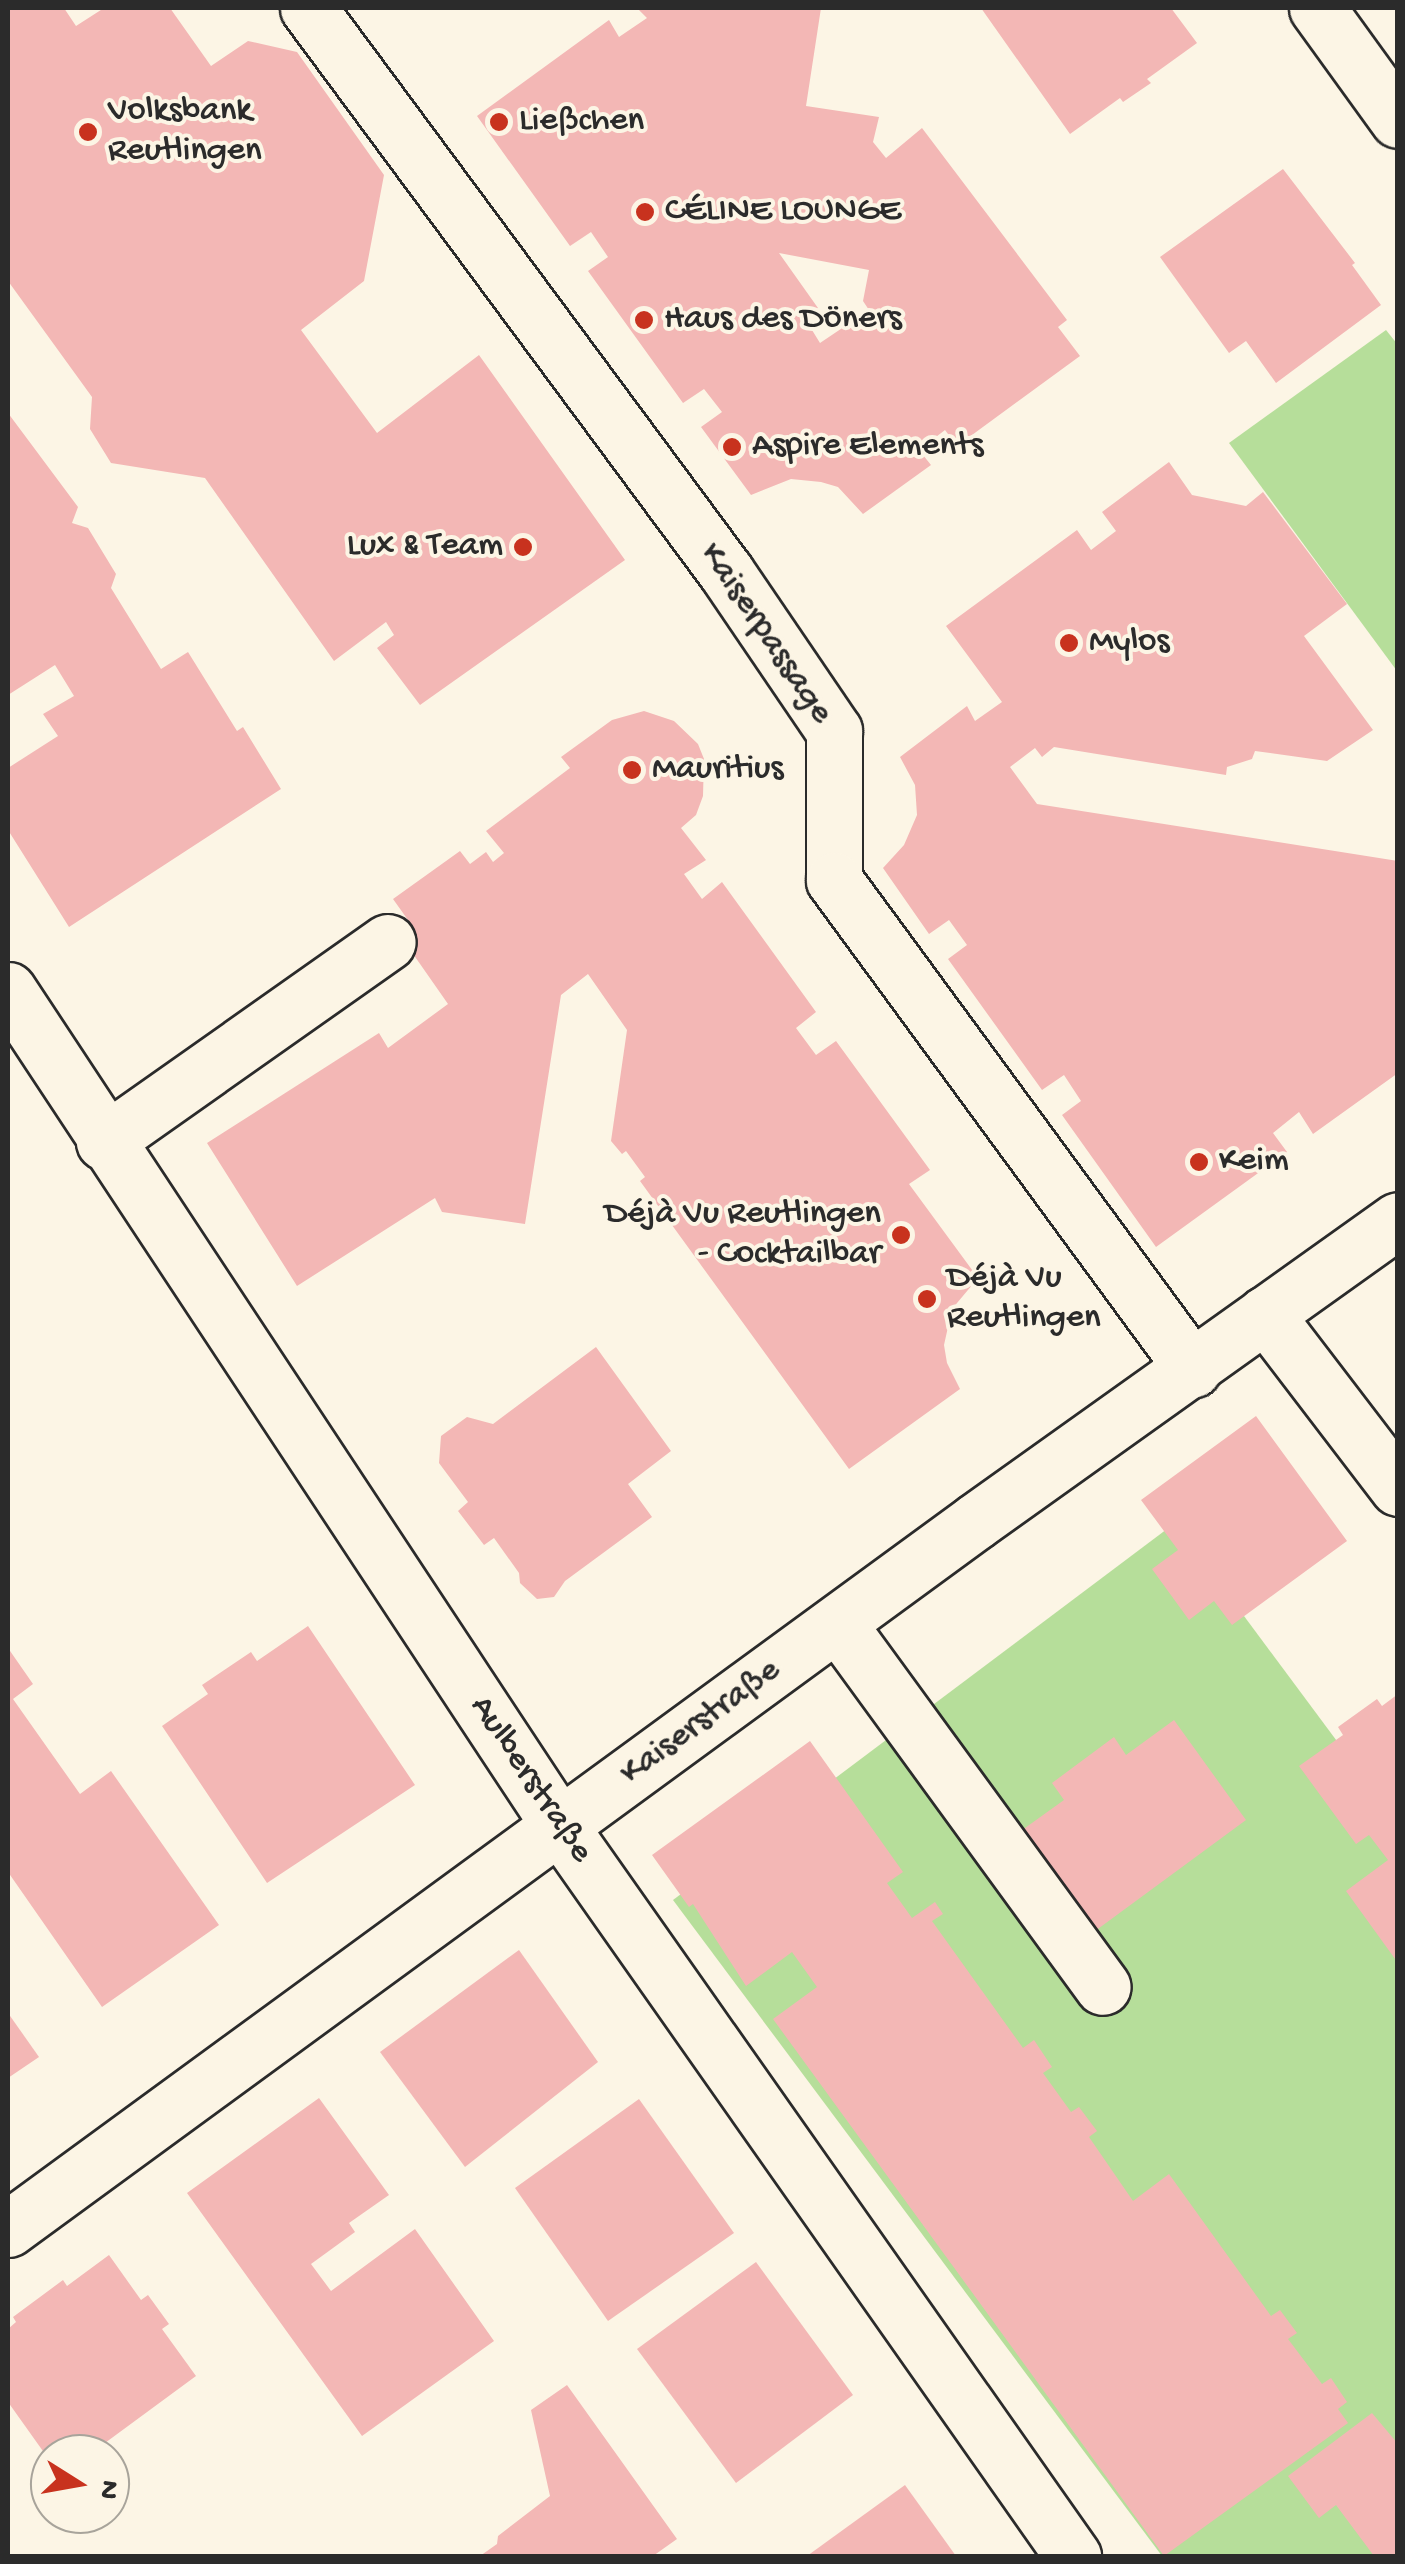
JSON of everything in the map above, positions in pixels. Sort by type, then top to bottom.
[{"type":"street","points":[[1318,8],[1398,120]]},
{"type":"street","name":"Kaiserpassage","points":[[325,13],[726,572],[834,731],[834,880],[1193,1369]]},
{"type":"street","points":[[104,1142],[388,942]]},
{"type":"street","name":"Aulberstraße","points":[[8,990],[104,1142],[559,1825],[1074,2556]]},
{"type":"street","name":"Kaiserstraße","points":[[8,2229],[559,1825],[1398,1220]]},
{"type":"street","points":[[1265,1314],[1398,1488]]},
{"type":"street","points":[[838,1624],[1104,1987]]},
{"type":"green space","points":[[1386,330],[1398,345],[1397,671],[1229,443]]},
{"type":"green space","points":[[1175,1523],[1397,1822],[1397,2556],[1162,2556],[673,1900]]},
{"type":"building","points":[[8,8],[64,8],[76,26],[104,8],[170,8],[211,66],[248,41],[297,52],[384,175],[364,281],[301,330],[377,433],[479,355],[625,560],[420,705],[377,648],[394,635],[386,622],[334,661],[205,478],[111,463],[90,429],[92,397],[8,281]]},
{"type":"building","points":[[637,8],[821,8],[806,106],[879,117],[873,142],[886,158],[922,128],[1067,320],[1058,327],[1080,356],[957,446],[945,430],[919,450],[931,465],[863,514],[838,487],[821,482],[791,479],[751,495],[701,427],[722,412],[704,389],[683,403],[588,271],[608,257],[591,232],[570,246],[477,116],[609,20],[619,37],[647,18]],"holes":[[[779,253],[869,270],[863,301],[869,310],[820,343],[804,317],[818,308]]]},
{"type":"building","points":[[981,8],[1171,8],[1197,43],[1147,79],[1151,83],[1123,102],[1120,98],[1070,134]]},
{"type":"building","points":[[1283,169],[1355,263],[1352,265],[1381,305],[1276,383],[1246,341],[1229,353],[1160,257]]},
{"type":"building","points":[[8,413],[78,507],[72,523],[88,528],[116,574],[111,588],[161,669],[188,652],[237,731],[243,727],[281,789],[69,927],[8,830],[8,768],[58,736],[43,714],[74,696],[55,665],[8,695]]},
{"type":"building","points":[[1169,462],[1192,495],[1246,506],[1263,492],[1347,604],[1304,636],[1373,730],[1327,761],[1255,751],[1252,759],[1227,767],[1226,775],[1054,747],[1042,757],[1035,748],[1010,767],[1037,804],[1398,861],[1398,1073],[1313,1134],[1299,1112],[1273,1133],[1287,1152],[1156,1247],[1062,1115],[1081,1101],[1064,1075],[1042,1090],[948,959],[967,945],[949,920],[929,934],[883,868],[904,845],[917,815],[915,785],[900,757],[967,706],[975,721],[1002,702],[946,626],[1077,530],[1091,550],[1116,531],[1102,512]]},
{"type":"building","points":[[644,711],[674,721],[698,744],[704,759],[703,796],[696,815],[681,828],[706,860],[684,874],[702,899],[722,882],[816,1012],[796,1028],[816,1055],[836,1041],[930,1170],[909,1184],[978,1278],[952,1309],[944,1345],[947,1363],[960,1389],[849,1469],[640,1181],[645,1177],[626,1151],[622,1154],[611,1141],[627,1030],[588,974],[561,995],[525,1224],[442,1212],[435,1198],[297,1286],[207,1143],[379,1033],[388,1048],[448,1004],[411,951],[413,927],[393,899],[460,851],[470,864],[486,852],[493,862],[504,853],[486,831],[570,768],[561,757],[612,720]]},
{"type":"building","points":[[596,1347],[671,1451],[628,1484],[652,1517],[565,1581],[554,1597],[537,1599],[520,1583],[519,1573],[494,1538],[484,1545],[458,1511],[468,1502],[439,1463],[441,1436],[467,1417],[493,1424]]},
{"type":"building","points":[[1256,1416],[1347,1541],[1232,1625],[1214,1601],[1189,1620],[1152,1569],[1178,1550],[1141,1500]]},
{"type":"building","points":[[308,1626],[415,1785],[267,1883],[162,1726],[208,1694],[202,1685],[251,1652],[257,1661]]},
{"type":"building","points":[[8,1648],[33,1684],[13,1699],[80,1794],[111,1771],[219,1925],[102,2007],[8,1872]]},
{"type":"building","points":[[1398,1694],[1398,1963],[1346,1891],[1388,1860],[1369,1835],[1356,1844],[1299,1766],[1343,1735],[1338,1727],[1377,1699],[1382,1706]]},
{"type":"building","points":[[1174,1720],[1246,1820],[1091,1934],[1018,1833],[1064,1800],[1052,1783],[1114,1737],[1126,1755]]},
{"type":"building","points":[[810,1741],[903,1872],[887,1883],[912,1918],[935,1902],[943,1914],[932,1921],[1023,2048],[1034,2040],[1052,2067],[1043,2073],[1071,2112],[1079,2107],[1097,2131],[1089,2137],[1133,2201],[1169,2174],[1271,2316],[1280,2310],[1297,2333],[1288,2339],[1322,2384],[1331,2378],[1347,2402],[1338,2409],[1348,2423],[1164,2556],[773,2019],[817,1987],[792,1952],[746,1986],[693,1904],[689,1907],[652,1855]]},
{"type":"building","points":[[519,1950],[598,2062],[465,2167],[380,2052]]},
{"type":"building","points":[[8,2013],[39,2057],[8,2078]]},
{"type":"building","points":[[319,2098],[389,2195],[349,2223],[355,2232],[311,2264],[331,2291],[415,2229],[494,2341],[362,2436],[187,2193]]},
{"type":"building","points":[[639,2099],[734,2233],[608,2321],[515,2188]]},
{"type":"building","points":[[109,2255],[141,2300],[148,2295],[169,2324],[162,2329],[196,2376],[117,2434],[31,2434],[8,2402],[8,2329],[16,2322],[13,2317],[63,2280],[67,2286]]},
{"type":"building","points":[[756,2262],[853,2395],[736,2483],[637,2349]]},
{"type":"building","points":[[567,2385],[677,2539],[653,2556],[480,2556],[497,2544],[498,2536],[550,2496],[531,2410]]},
{"type":"building","points":[[1372,2413],[1398,2444],[1398,2556],[1374,2556],[1336,2505],[1319,2518],[1288,2476]]},
{"type":"building","points":[[905,2485],[956,2556],[807,2556]]},
{"type":"place","name":"Ließchen","points":[[499,122]]},
{"type":"place","name":"Volksbank Reutlingen","points":[[88,132]]},
{"type":"place","name":"CÉLINE LOUNGE","points":[[645,212]]},
{"type":"place","name":"Haus des Döners","points":[[644,320]]},
{"type":"place","name":"Aspire Elements","points":[[732,447]]},
{"type":"place","name":"Lux & Team","points":[[523,547]]},
{"type":"place","name":"Mylos","points":[[1069,643]]},
{"type":"place","name":"Mauritius","points":[[632,770]]},
{"type":"place","name":"Keim","points":[[1199,1162]]},
{"type":"place","name":"Déjà Vu Reutlingen - Cocktailbar","points":[[901,1235]]},
{"type":"place","name":"Déjà Vu Reutlingen","points":[[927,1299]]}]
